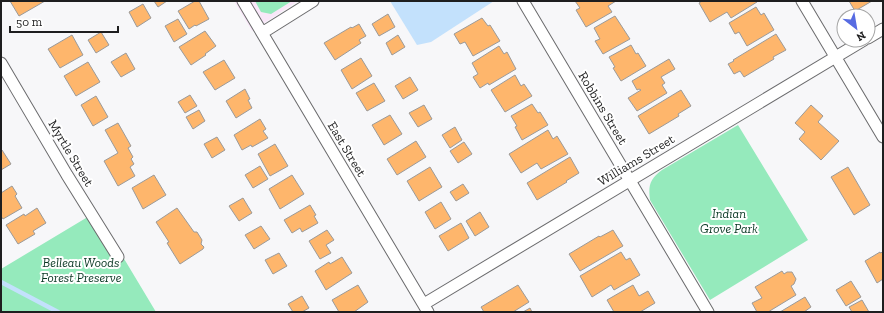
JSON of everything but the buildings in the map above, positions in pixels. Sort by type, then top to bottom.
[{"type":"street","name":"East Street","points":[[243,1],[426,308]]},
{"type":"street","points":[[262,33],[313,1]]},
{"type":"street","name":"Robbins Street","points":[[522,1],[708,312]]},
{"type":"street","points":[[802,1],[883,137]]},
{"type":"street","name":"Williams Street","points":[[426,308],[629,180],[851,48]]},
{"type":"street","name":"Myrtle Street","points":[[1,63],[118,257]]},
{"type":"shaded area","points":[[234,1],[298,1],[252,31]]},
{"type":"green space","points":[[255,1],[292,1],[271,14],[261,12]]},
{"type":"green space","name":"Indian Grove Park","points":[[738,125],[808,240],[710,300],[650,200],[649,190],[652,179],[662,170]]},
{"type":"green space","name":"Belleau Woods Forest Preserve","points":[[96,212],[156,312],[1,312],[1,269]]},
{"type":"water","points":[[390,1],[494,1],[431,42],[417,45]]},
{"type":"waterway","points":[[1,282],[58,312]]}]
